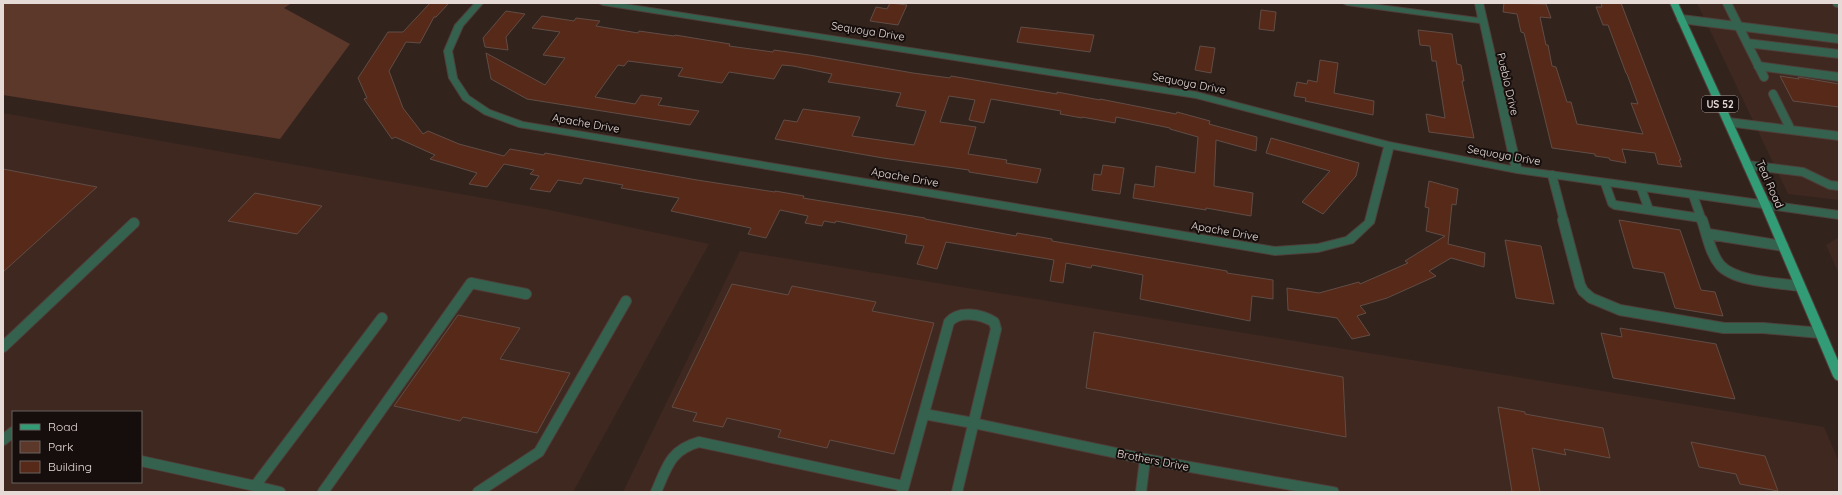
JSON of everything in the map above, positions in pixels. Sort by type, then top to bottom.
[{"type":"main road","name":"Teal Road","points":[[1674,3],[1766,206],[1839,376]]},
{"type":"street","name":"Apache Drive","points":[[479,3],[459,25],[448,51],[453,78],[466,98],[486,112],[522,125],[1275,251],[1318,248],[1350,240],[1369,223],[1389,145]]},
{"type":"street","name":"Sequoya Drive","points":[[603,3],[666,11],[1196,94],[1389,145],[1516,170],[1839,215]]},
{"type":"street","points":[[666,11],[671,3]]},
{"type":"street","points":[[1347,3],[1482,21]]},
{"type":"street","name":"Pueblo Drive","points":[[1479,3],[1516,170]]},
{"type":"street","name":"Brothers Drive","points":[[974,423],[1145,459],[1333,492]]},
{"type":"lane","points":[[1727,3],[1764,77]]},
{"type":"lane","points":[[1681,19],[1839,39]]},
{"type":"lane","points":[[1747,43],[1839,54]]},
{"type":"lane","points":[[1758,66],[1839,77]]},
{"type":"lane","points":[[1773,94],[1791,130]]},
{"type":"lane","points":[[1728,122],[1839,136]]},
{"type":"lane","points":[[1747,165],[1803,172],[1830,185],[1839,186]]},
{"type":"lane","points":[[1552,175],[1580,285],[1583,291],[1590,298],[1620,310],[1724,328],[1763,328],[1820,333]]},
{"type":"lane","points":[[1605,183],[1614,204],[1701,218]]},
{"type":"lane","points":[[1641,188],[1649,210]]},
{"type":"lane","points":[[1693,195],[1719,263],[1726,271],[1738,275],[1800,286]]},
{"type":"lane","points":[[3,347],[134,223]]},
{"type":"lane","points":[[1708,234],[1783,246]]},
{"type":"lane","points":[[323,492],[471,283],[526,294]]},
{"type":"lane","points":[[478,492],[539,452],[626,301]]},
{"type":"lane","points":[[658,492],[674,453],[686,445],[699,442],[903,489],[950,322],[954,316],[962,314],[989,319],[994,322],[996,329],[957,492]]},
{"type":"lane","points":[[255,486],[382,318]]},
{"type":"lane","points":[[924,414],[974,423]]},
{"type":"lane","points":[[3,440],[12,433]]},
{"type":"lane","points":[[1142,492],[1145,459]]},
{"type":"lane","points":[[142,461],[280,492]]},
{"type":"shaded area","points":[[1697,3],[1839,3],[1839,200],[1788,194]]},
{"type":"shaded area","points":[[3,113],[545,209],[709,244],[573,492],[3,492]]},
{"type":"shaded area","points":[[1839,237],[1839,274],[1826,245]]},
{"type":"shaded area","points":[[740,251],[1824,427],[1839,462],[1839,492],[623,492]]},
{"type":"green space","points":[[3,3],[292,3],[284,8],[350,44],[280,139],[3,95]]},
{"type":"building","points":[[430,3],[449,3],[436,17],[434,17],[420,43],[406,42],[389,71],[403,108],[423,134],[428,131],[459,144],[504,156],[510,149],[544,155],[545,153],[697,180],[804,196],[803,198],[925,218],[1016,236],[1017,233],[1052,239],[1052,241],[1227,271],[1227,273],[1273,280],[1273,299],[1252,296],[1250,321],[1140,299],[1143,275],[1092,265],[1091,268],[1066,263],[1063,283],[1050,281],[1054,260],[946,242],[937,269],[917,264],[924,246],[905,243],[907,235],[836,221],[835,223],[824,221],[822,226],[805,223],[808,216],[780,210],[766,238],[748,234],[751,228],[671,211],[679,198],[621,188],[623,185],[584,178],[581,184],[558,180],[550,192],[530,189],[539,176],[530,174],[534,170],[504,164],[487,187],[469,184],[477,173],[430,159],[435,155],[395,137],[392,139],[364,99],[367,98],[358,78],[388,32],[403,32]]},
{"type":"building","points":[[890,3],[907,5],[898,25],[870,21],[876,7],[887,9]]},
{"type":"building","points":[[1504,3],[1546,4],[1551,18],[1540,17],[1546,45],[1548,45],[1552,66],[1556,67],[1567,102],[1571,102],[1577,124],[1643,134],[1631,103],[1638,104],[1627,74],[1608,25],[1603,25],[1596,7],[1602,7],[1601,3],[1621,3],[1681,160],[1679,160],[1682,167],[1658,164],[1655,153],[1622,149],[1626,163],[1595,156],[1595,154],[1552,148],[1524,33],[1521,32],[1517,14],[1503,12]]},
{"type":"building","points":[[1261,10],[1276,12],[1274,31],[1259,29]]},
{"type":"building","points":[[506,11],[525,14],[506,37],[508,50],[485,47],[483,38]]},
{"type":"building","points":[[542,16],[574,21],[576,18],[600,21],[596,26],[638,33],[639,31],[675,35],[730,44],[729,46],[773,52],[774,50],[913,73],[950,78],[951,76],[1057,94],[1057,92],[1176,114],[1177,112],[1210,121],[1209,124],[1257,137],[1256,151],[1216,140],[1214,186],[1253,193],[1251,216],[1133,198],[1135,184],[1154,187],[1156,166],[1195,173],[1198,137],[1170,128],[1116,117],[1115,123],[1060,114],[1061,111],[991,99],[984,123],[969,120],[975,100],[949,96],[940,122],[976,127],[968,154],[1007,160],[1006,163],[1041,169],[1037,183],[969,172],[969,170],[883,158],[775,139],[784,120],[797,122],[803,109],[860,117],[852,136],[914,145],[926,111],[896,106],[901,93],[828,82],[832,74],[793,66],[782,65],[774,79],[729,72],[722,83],[678,76],[683,68],[628,61],[624,66],[618,65],[595,97],[635,104],[641,95],[662,98],[658,105],[699,111],[690,125],[527,99],[491,79],[486,53],[545,85],[565,58],[543,55],[560,32],[532,28]]},
{"type":"building","points":[[1021,27],[1094,35],[1090,52],[1017,42]]},
{"type":"building","points":[[1418,30],[1452,34],[1457,64],[1461,65],[1464,81],[1462,81],[1474,138],[1429,132],[1426,114],[1445,118],[1436,61],[1432,61],[1430,46],[1420,45]]},
{"type":"building","points":[[1200,46],[1215,48],[1211,73],[1195,70]]},
{"type":"building","points":[[1320,60],[1338,63],[1334,93],[1374,101],[1373,115],[1305,101],[1306,98],[1294,96],[1297,82],[1307,84],[1308,80],[1317,82]]},
{"type":"building","points":[[1780,76],[1799,79],[1798,77],[1839,84],[1839,107],[1793,101]]},
{"type":"building","points":[[1271,138],[1359,163],[1356,176],[1323,214],[1302,202],[1330,171],[1266,153]]},
{"type":"building","points":[[1103,165],[1124,168],[1120,194],[1092,190],[1094,174],[1101,175]]},
{"type":"building","points":[[3,169],[97,187],[3,272]]},
{"type":"building","points":[[1429,181],[1458,189],[1456,205],[1452,204],[1448,244],[1485,253],[1484,267],[1451,258],[1429,271],[1436,276],[1387,298],[1360,306],[1366,313],[1357,316],[1370,335],[1352,339],[1337,318],[1288,310],[1287,288],[1319,293],[1359,282],[1360,284],[1408,263],[1405,261],[1445,236],[1426,231],[1429,208],[1425,207]]},
{"type":"building","points":[[255,193],[322,206],[297,234],[228,221]]},
{"type":"building","points":[[1619,220],[1680,230],[1701,290],[1715,292],[1723,316],[1675,308],[1664,273],[1633,268]]},
{"type":"building","points":[[1505,240],[1541,246],[1554,304],[1516,298]]},
{"type":"building","points":[[732,284],[788,295],[792,286],[876,302],[872,311],[934,323],[894,454],[830,440],[827,448],[778,437],[781,430],[727,418],[723,427],[693,421],[697,413],[672,407]]},
{"type":"building","points":[[458,315],[520,328],[500,359],[570,373],[537,433],[463,417],[460,421],[394,406]]},
{"type":"building","points":[[1620,328],[1716,344],[1735,399],[1613,378],[1601,333],[1622,337]]},
{"type":"building","points":[[1094,332],[1343,377],[1346,437],[1086,388]]},
{"type":"building","points":[[1498,407],[1525,412],[1525,414],[1603,428],[1610,458],[1564,449],[1566,455],[1532,448],[1540,492],[1512,492]]},
{"type":"building","points":[[1691,442],[1765,456],[1778,491],[1740,484],[1736,474],[1699,467]]}]
